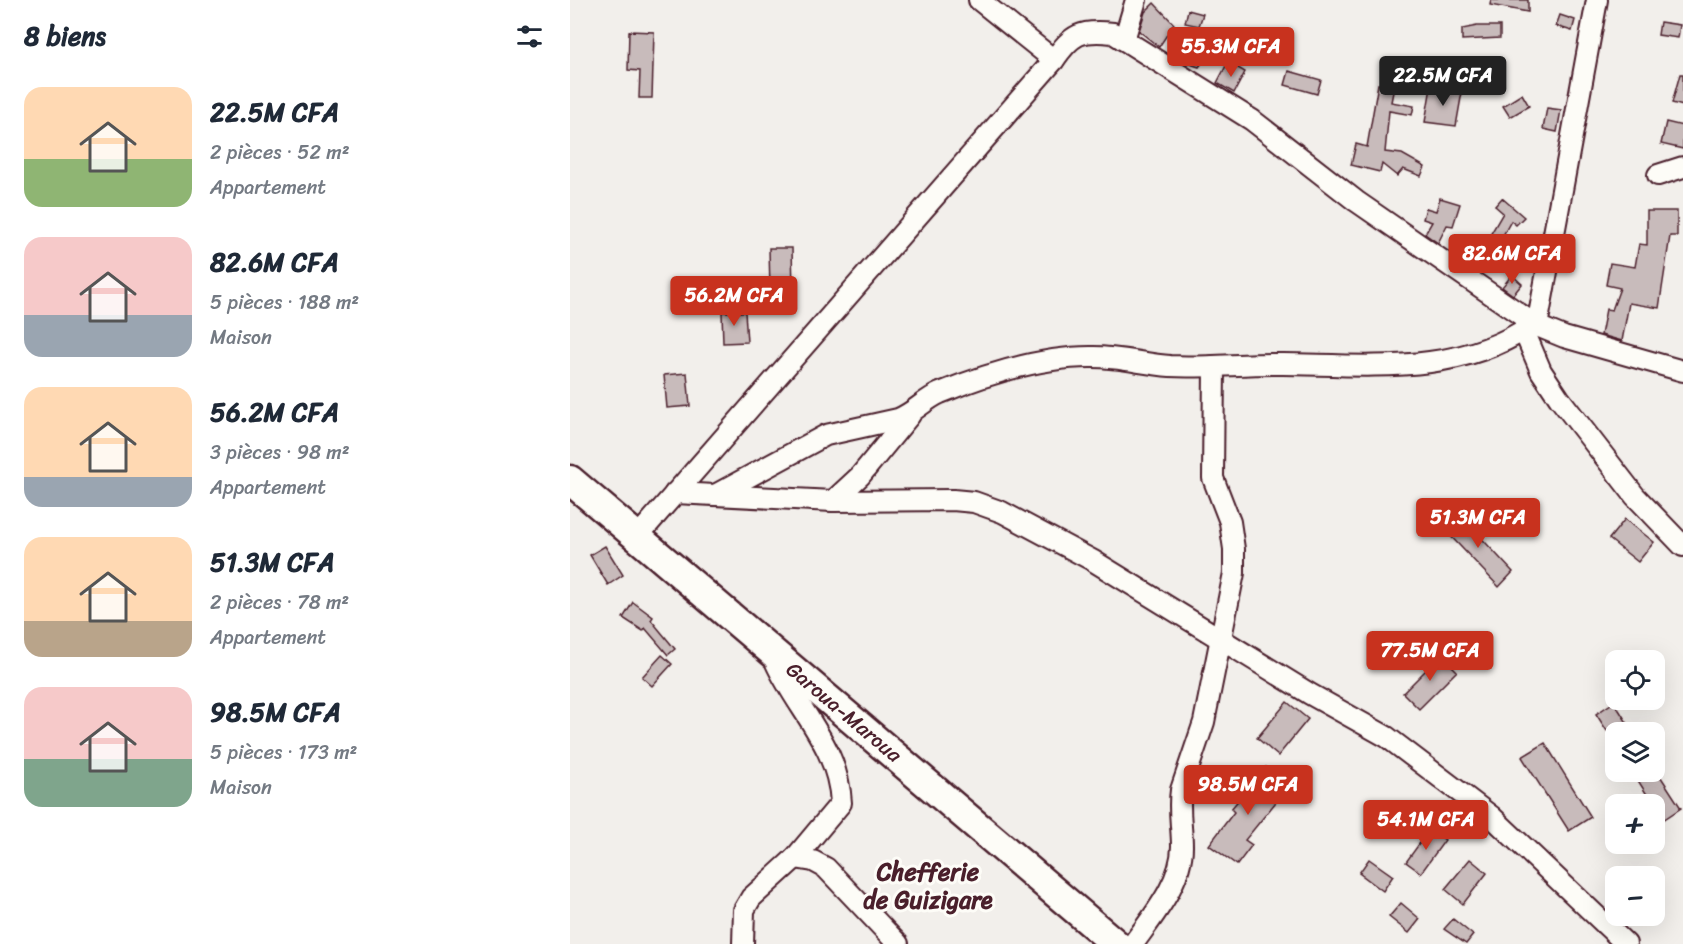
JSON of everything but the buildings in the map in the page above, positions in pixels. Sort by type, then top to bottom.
[{"type":"highway","name":"Garoua-Maroua","points":[[570,480],[1116,944]]},
{"type":"street","points":[[979,0],[1000,7],[1054,60]]},
{"type":"street","points":[[1124,40],[1136,0]]},
{"type":"street","points":[[1597,0],[1531,327],[1541,371],[1559,398],[1635,496],[1682,542]]},
{"type":"street","points":[[637,537],[1054,60],[1067,41],[1086,31],[1113,33],[1252,120],[1356,201],[1531,327],[1683,370]]},
{"type":"street","points":[[1658,175],[1683,167]]},
{"type":"street","points":[[833,501],[860,476],[920,405],[939,394],[1045,362],[1094,357],[1171,366],[1402,366],[1478,351],[1531,327]]},
{"type":"street","points":[[1133,944],[1165,898],[1180,862],[1182,847],[1180,790],[1204,722],[1220,639],[1231,597],[1234,549],[1230,522],[1213,478],[1214,366]]},
{"type":"street","points":[[715,495],[826,435],[910,415]]},
{"type":"street","points":[[675,493],[833,501],[953,501],[988,506],[1092,560],[1220,639],[1387,737],[1491,816],[1626,944]]},
{"type":"street","points":[[743,944],[742,917],[746,904],[795,858],[838,808],[841,794],[832,760],[808,714],[782,675],[771,650]]},
{"type":"street","points":[[795,858],[813,861],[826,868],[898,944]]},
{"type":"district","name":"Chefferie de Guizigare","points":[[928,886]]}]
